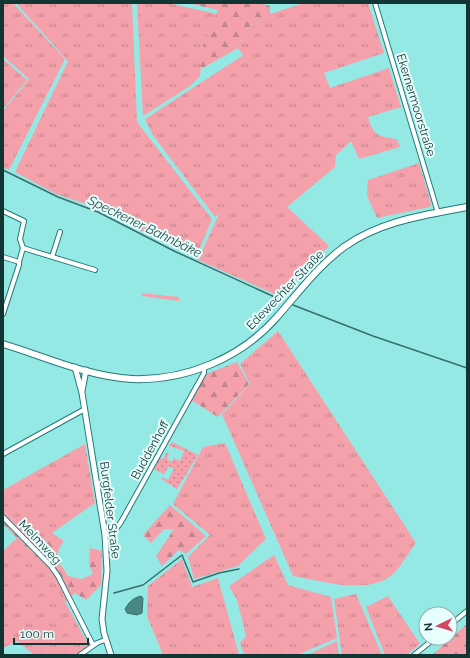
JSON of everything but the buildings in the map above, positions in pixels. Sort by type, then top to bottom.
[{"type":"main road","name":"Edewechter Straße","points":[[3,344],[86,370],[118,377],[147,379],[179,375],[204,368],[236,352],[257,337],[277,317],[319,268],[346,246],[378,229],[394,223],[438,212],[467,207]]},
{"type":"street","name":"Ekernermoorstraße","points":[[375,3],[438,212]]},
{"type":"street","points":[[3,210],[24,221],[20,239],[22,248],[19,262],[20,265],[3,314]]},
{"type":"street","points":[[52,257],[60,232]]},
{"type":"street","points":[[22,248],[95,270]]},
{"type":"street","points":[[3,257],[19,262]]},
{"type":"street","name":"Burgfelder Straße","points":[[75,366],[82,392],[106,535],[107,570],[102,619],[106,640],[111,655]]},
{"type":"street","name":"Buddenhoff","points":[[106,535],[113,533],[121,522],[204,373],[204,368]]},
{"type":"street","name":"Burgfelder Straße","points":[[82,392],[86,370]]},
{"type":"street","points":[[3,454],[85,409]]},
{"type":"street","name":"Melmweg","points":[[3,517],[58,576],[93,645]]},
{"type":"street","points":[[458,618],[467,611]]},
{"type":"street","points":[[80,655],[93,645],[106,640]]},
{"type":"street","points":[[414,655],[425,646]]},
{"type":"green space","points":[[3,3],[13,3],[65,59],[9,170],[3,167],[3,111],[29,79],[3,56]]},
{"type":"green space","points":[[16,3],[132,3],[137,122],[212,219],[196,258],[95,207],[56,194],[15,172],[68,61]]},
{"type":"green space","points":[[137,3],[168,3],[217,14],[203,46],[200,76],[190,86],[143,116]]},
{"type":"green space","points":[[188,3],[259,3],[270,6],[270,17],[247,28],[238,48],[203,68],[200,66],[203,46],[218,10]]},
{"type":"green space","points":[[304,3],[368,3],[384,53],[324,73],[330,88],[389,68],[401,107],[368,117],[375,132],[382,136],[397,139],[400,147],[359,159],[351,141],[336,155],[335,167],[287,207],[329,246],[279,296],[198,260],[219,214],[215,217],[152,134],[145,119],[242,56],[244,57],[238,48],[247,28],[270,17],[270,14]]},
{"type":"green space","points":[[3,59],[27,80],[3,109]]},
{"type":"green space","points":[[419,163],[431,203],[430,207],[377,218],[367,196],[368,180]]},
{"type":"green space","points":[[142,293],[179,297],[179,301],[142,296]]},
{"type":"green space","points":[[278,331],[416,543],[395,572],[382,581],[370,584],[344,585],[293,576],[222,414],[250,384],[240,364]]},
{"type":"green space","points":[[237,362],[249,384],[218,417],[191,400],[206,374]]},
{"type":"green space","points":[[172,442],[198,455],[177,489],[161,479],[162,477],[168,480],[174,469],[169,466],[164,474],[154,469],[159,458],[163,459],[166,453],[169,454],[167,459],[172,462],[173,458],[180,461],[184,451],[169,446]]},
{"type":"green space","points":[[225,443],[266,539],[238,566],[194,579],[188,557],[210,535],[173,504],[203,447]]},
{"type":"green space","points":[[85,444],[95,503],[36,544],[3,510],[3,490]]},
{"type":"green space","points":[[170,505],[206,536],[186,554],[179,550],[162,566],[156,556],[174,529],[164,529],[151,543],[143,535]]},
{"type":"green space","points":[[3,510],[36,544],[52,533],[64,541],[59,548],[57,559],[68,576],[81,579],[93,574],[89,564],[90,548],[102,551],[101,585],[86,600],[75,593],[65,602],[54,581],[25,546],[20,548],[3,563],[3,551],[17,538],[3,524]]},
{"type":"green space","points":[[25,546],[54,581],[89,646],[76,655],[34,655],[17,641],[3,648],[3,563],[20,548]]},
{"type":"green space","points":[[274,555],[288,585],[331,597],[337,638],[297,655],[244,655],[240,643],[246,636],[237,600],[229,586]]},
{"type":"green space","points":[[182,559],[192,587],[218,578],[239,655],[163,655],[147,616],[148,586]]},
{"type":"green space","points":[[356,594],[382,655],[342,655],[334,599]]},
{"type":"green space","points":[[388,596],[418,641],[418,646],[407,655],[385,655],[366,607]]},
{"type":"green space","points":[[467,624],[467,655],[432,655],[442,646],[458,646],[458,632]]},
{"type":"green space","points":[[337,641],[339,655],[307,655]]},
{"type":"water","points":[[141,596],[143,598],[142,613],[137,615],[127,613],[125,609],[128,604],[133,599]]},
{"type":"waterway","name":"Speckener Bahnbäke","points":[[3,170],[58,197],[98,212],[174,251],[279,299]]},
{"type":"waterway","name":"Speckener Bahnbäke","points":[[293,305],[373,336],[467,368]]},
{"type":"waterway","points":[[114,593],[143,585],[182,555],[193,582],[219,573],[239,569]]}]
